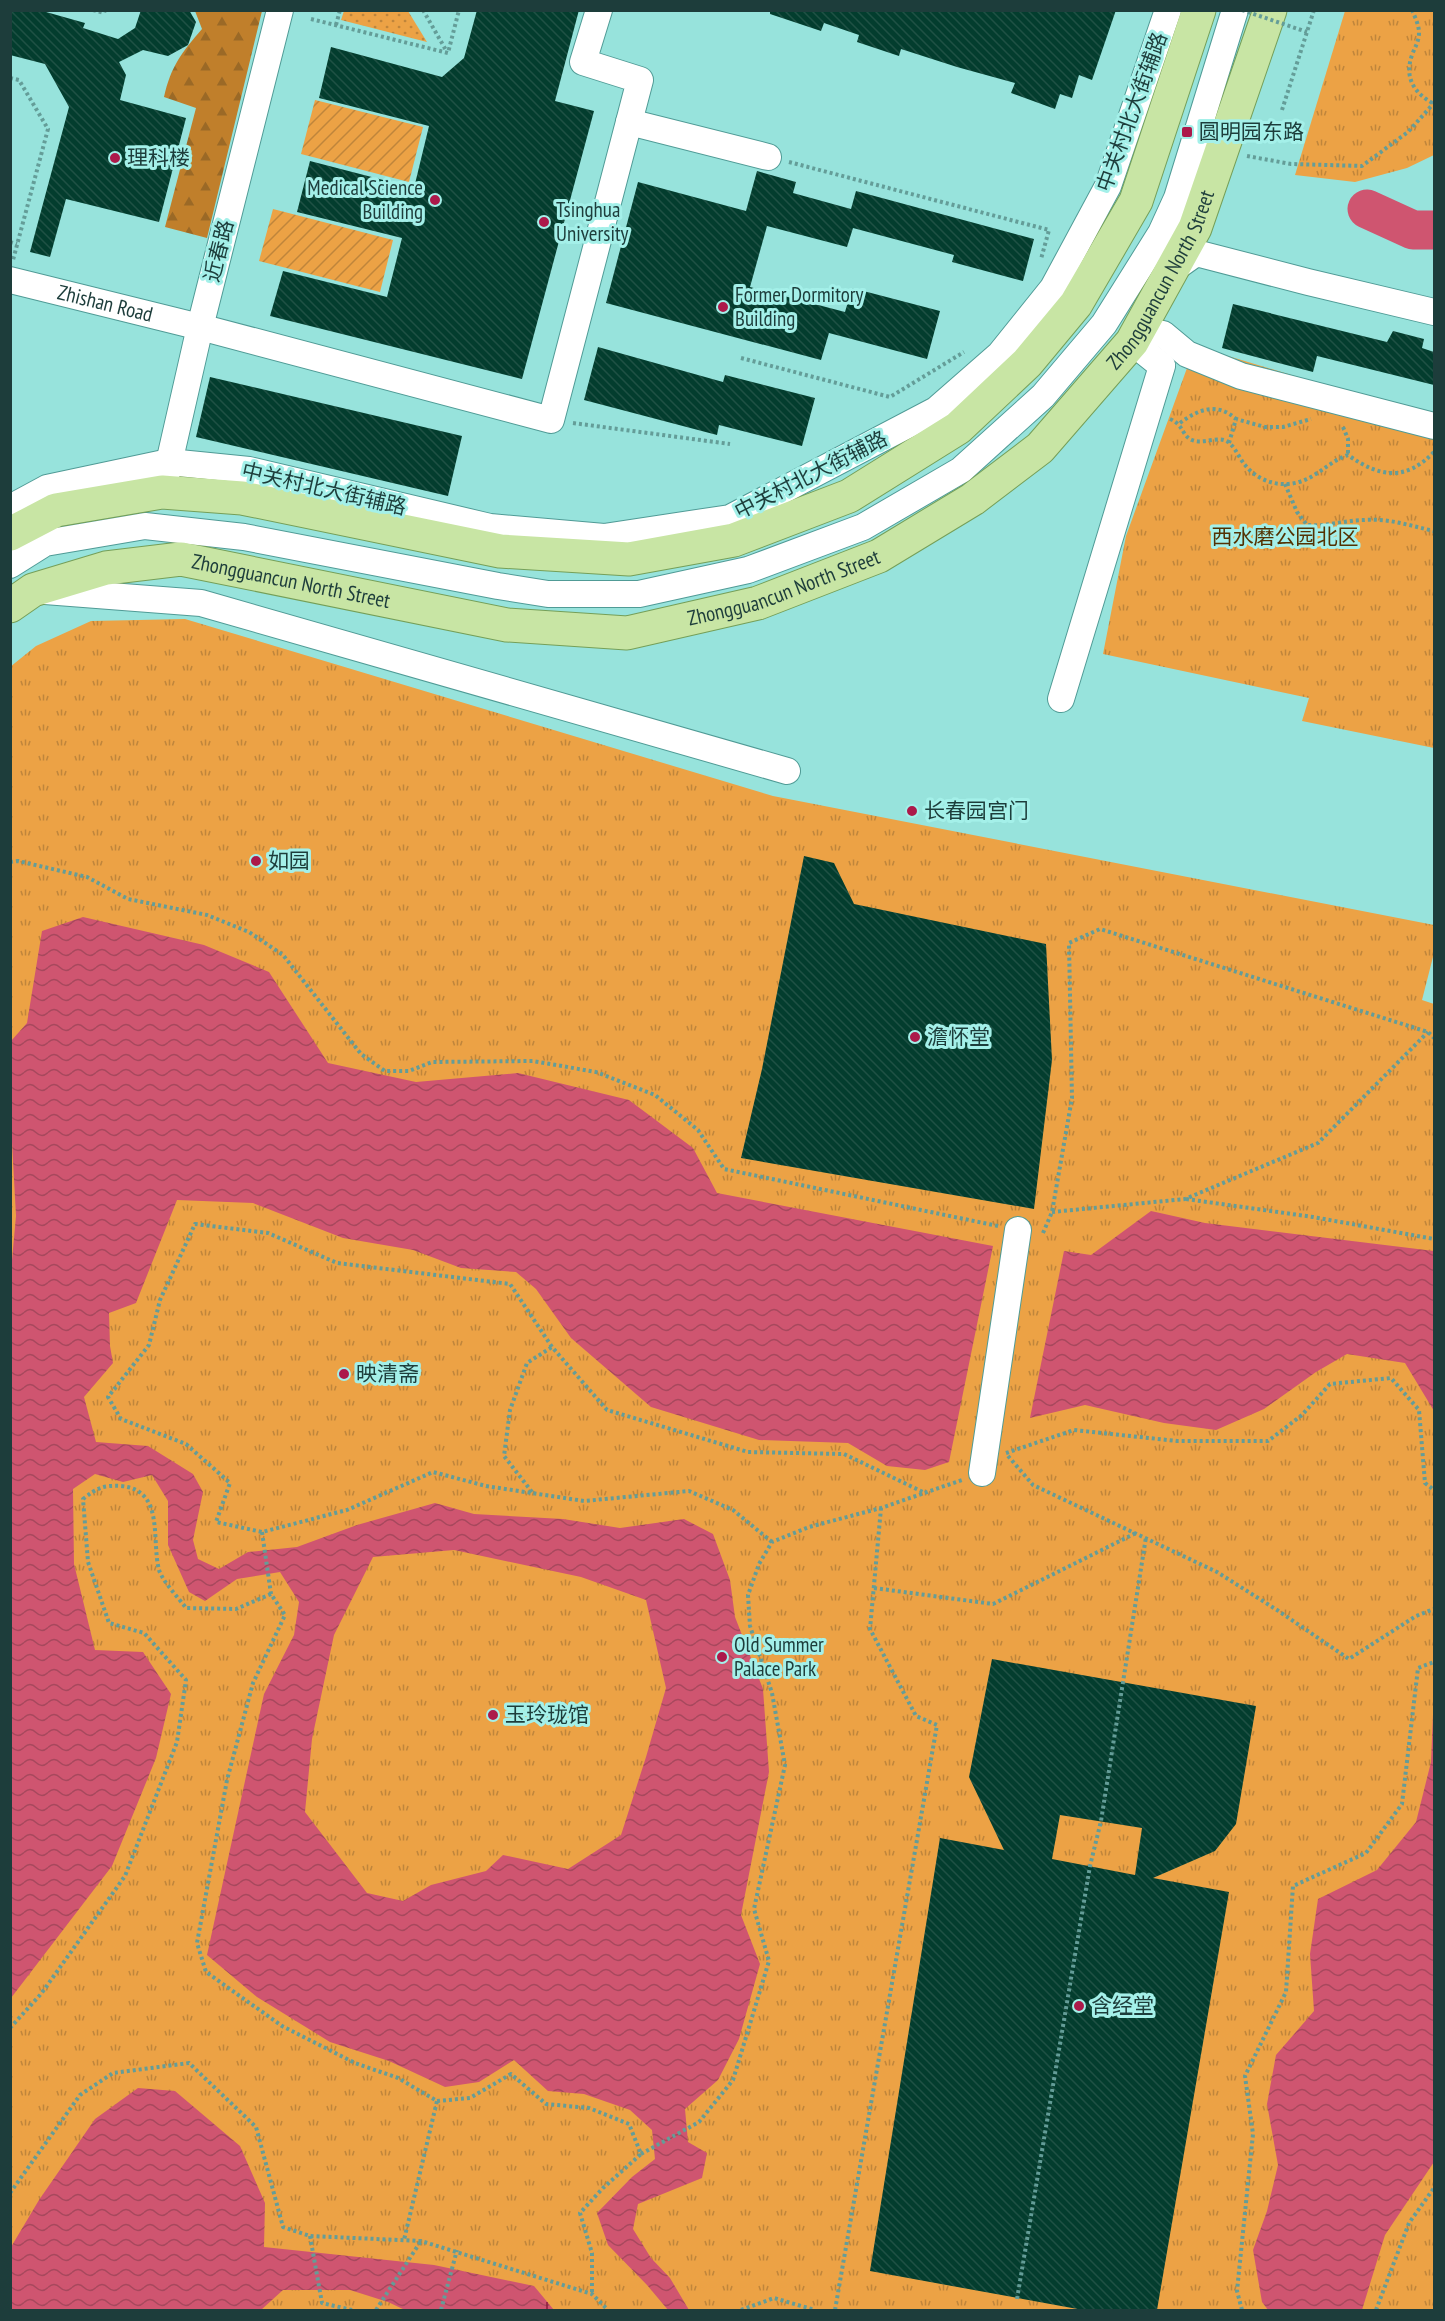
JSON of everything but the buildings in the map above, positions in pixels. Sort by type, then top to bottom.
[{"type":"main road","points":[[10,534],[56,510],[165,477],[242,498],[500,551],[629,559],[734,540],[849,496],[958,428],[1027,363],[1076,304],[1136,201],[1199,10]]},
{"type":"main road","name":"Zhongguancun North Street","points":[[22,598],[106,568],[181,559],[507,625],[627,633],[758,603],[879,556],[972,500],[1040,448],[1135,337],[1195,228],[1270,10]]},
{"type":"street","name":"近春路","points":[[165,477],[200,327],[280,10]]},
{"type":"street","points":[[551,420],[640,80],[583,62],[599,10]]},
{"type":"street","name":"中关村北大街辅路","points":[[10,508],[47,488],[249,470],[490,527],[604,537],[730,518],[936,410],[1000,354],[1053,288],[1108,186],[1168,10]]},
{"type":"street","name":"Zhongguancun North Street","points":[[10,565],[45,543],[145,526],[244,537],[548,594],[639,594],[748,570],[862,527],[961,470],[1043,396],[1104,324],[1161,233],[1177,198],[1235,10]]},
{"type":"street","points":[[629,122],[768,157]]},
{"type":"street","points":[[1172,270],[1196,253],[1434,312]]},
{"type":"street","name":"Zhishan Road","points":[[10,280],[200,327],[551,420]]},
{"type":"street","points":[[1135,337],[1163,334],[1187,354],[1241,376],[1434,426]]},
{"type":"street","points":[[1061,699],[1162,366],[1135,337]]},
{"type":"street","points":[[22,598],[201,603],[787,771]]},
{"type":"street","points":[[982,1473],[1018,1230]]},
{"type":"path","points":[[93,10],[104,13],[105,10]]},
{"type":"path","points":[[336,25],[340,10]]},
{"type":"path","points":[[423,10],[448,53]]},
{"type":"path","points":[[448,53],[459,10]]},
{"type":"path","points":[[1242,10],[1307,32]]},
{"type":"path","points":[[1282,110],[1314,10]]},
{"type":"path","points":[[1223,148],[1254,158],[1291,164],[1362,166],[1408,132],[1434,103],[1420,97],[1409,82],[1409,66],[1419,33],[1412,10]]},
{"type":"path","points":[[311,19],[448,53]]},
{"type":"path","points":[[10,78],[19,80],[48,129],[10,269]]},
{"type":"path","points":[[768,157],[1049,230],[1040,262]]},
{"type":"path","points":[[10,242],[17,244]]},
{"type":"path","points":[[741,358],[890,397],[974,347]]},
{"type":"path","points":[[1150,405],[1180,423],[1186,437],[1194,441],[1221,439],[1229,443],[1245,466],[1266,482],[1285,484],[1300,482],[1335,460],[1348,455]]},
{"type":"path","points":[[1180,423],[1195,413],[1209,409],[1227,411],[1236,419],[1264,427],[1283,427],[1303,420],[1320,418]]},
{"type":"path","points":[[1229,443],[1236,419]]},
{"type":"path","points":[[551,420],[730,444]]},
{"type":"path","points":[[1335,421],[1344,428],[1348,439],[1348,455]]},
{"type":"path","points":[[1348,455],[1372,470],[1390,474],[1408,471],[1424,462],[1434,452]]},
{"type":"path","points":[[1285,484],[1297,512],[1307,525],[1318,526],[1365,519],[1394,521],[1434,531]]},
{"type":"path","points":[[10,862],[18,861],[87,877],[129,899],[207,915],[249,932],[282,955],[361,1054],[386,1071],[409,1071],[432,1062],[533,1061],[596,1072],[656,1095],[698,1130],[724,1169],[1018,1230],[1043,1230],[1052,1212],[1072,1098],[1069,943],[1100,929],[1428,1032],[1434,1038]]},
{"type":"path","points":[[1185,1199],[1317,1143],[1428,1032]]},
{"type":"path","points":[[1052,1212],[1185,1199],[1313,1217],[1434,1239]]},
{"type":"path","points":[[772,1542],[733,1510],[689,1491],[584,1501],[486,1486],[433,1472],[347,1510],[262,1532],[216,1522],[230,1484],[186,1444],[121,1419],[108,1397],[149,1345],[160,1300],[195,1224],[268,1233],[337,1263],[510,1284],[552,1347],[607,1410],[748,1452],[844,1454],[925,1493]]},
{"type":"path","points":[[533,1493],[504,1456],[510,1410],[527,1363],[552,1347]]},
{"type":"path","points":[[592,2294],[592,2253],[580,2213],[603,2188],[641,2154],[699,2122],[733,2080],[769,1961],[754,1909],[785,1765],[772,1693],[750,1626],[748,1595],[759,1564],[772,1542],[809,1527],[881,1508],[982,1473],[1005,1453],[1074,1430],[1177,1441],[1268,1441],[1302,1415],[1330,1384],[1391,1378],[1419,1410],[1425,1483],[1434,1490]]},
{"type":"path","points":[[1005,1453],[1033,1485],[1216,1572],[1349,1659],[1416,1616],[1434,1609]]},
{"type":"path","points":[[10,2028],[41,1994],[125,1876],[177,1742],[186,1680],[144,1633],[109,1623],[88,1562],[83,1499],[98,1488],[112,1486],[133,1487],[147,1498],[154,1515],[154,1538],[160,1572],[186,1608],[236,1609],[271,1594]]},
{"type":"path","points":[[835,2310],[937,1725],[916,1716],[870,1629],[881,1508]]},
{"type":"path","points":[[262,1532],[271,1594],[285,1615],[253,1683],[228,1780],[197,1943],[206,1972],[282,2026],[356,2063],[398,2078],[437,2101],[470,2098],[511,2074],[546,2104],[589,2108],[629,2124],[641,2154]]},
{"type":"path","points":[[874,1588],[993,1604],[1136,1532]]},
{"type":"path","points":[[1017,2298],[1090,1866],[1101,1821],[1146,1537]]},
{"type":"path","points":[[1242,2310],[1237,2291],[1253,2134],[1245,2076],[1286,1992],[1293,1886],[1366,1853],[1402,1804],[1418,1668],[1434,1662]]},
{"type":"path","points":[[10,2193],[80,2095],[113,2073],[189,2062],[256,2127],[283,2227],[310,2236],[421,2241],[458,2250],[592,2294],[608,2310]]},
{"type":"path","points":[[404,2240],[437,2101]]},
{"type":"path","points":[[1376,2310],[1409,2223],[1434,2188]]},
{"type":"path","points":[[310,2236],[322,2303],[352,2310]]},
{"type":"path","points":[[376,2310],[421,2241]]},
{"type":"path","points":[[441,2310],[458,2250]]},
{"type":"path","points":[[741,2310],[774,2298],[815,2310]]},
{"type":"green space","points":[[195,11],[262,11],[207,238],[165,227],[196,108],[164,97],[178,60],[202,29]]},
{"type":"green space","points":[[344,11],[408,11],[427,42],[341,20]]},
{"type":"green space","points":[[1345,11],[1434,11],[1434,155],[1407,168],[1355,182],[1295,175]]},
{"type":"green space","points":[[315,100],[423,127],[409,182],[301,154]]},
{"type":"green space","points":[[273,209],[393,240],[380,292],[259,261]]},
{"type":"green space","name":"西水磨公园北区","points":[[1195,346],[1434,418],[1434,748],[1302,721],[1309,698],[1103,654],[1126,536]]},
{"type":"green space","name":"Old Summer Palace Park","points":[[185,619],[773,796],[1434,925],[1434,953],[1422,1000],[1434,1004],[1434,2310],[11,2310],[10,667],[36,646],[91,621]]},
{"type":"water","points":[[83,917],[204,945],[269,972],[328,1063],[416,1082],[518,1073],[629,1100],[693,1148],[717,1193],[993,1246],[949,1462],[925,1470],[887,1466],[848,1443],[759,1440],[651,1407],[571,1338],[536,1289],[516,1272],[461,1268],[413,1250],[343,1238],[253,1203],[177,1200],[136,1303],[109,1313],[113,1363],[84,1397],[96,1442],[148,1446],[193,1474],[203,1492],[193,1540],[198,1559],[219,1569],[248,1552],[297,1547],[357,1525],[435,1503],[474,1514],[563,1519],[620,1528],[684,1519],[713,1534],[730,1580],[735,1617],[763,1689],[769,1772],[741,1915],[760,1964],[739,2039],[718,2080],[685,2109],[688,2142],[707,2153],[702,2178],[638,2204],[633,2229],[651,2258],[670,2278],[689,2310],[668,2310],[608,2245],[597,2213],[632,2177],[655,2159],[652,2130],[630,2110],[584,2094],[548,2091],[514,2060],[479,2082],[445,2087],[389,2061],[330,2042],[257,1997],[207,1955],[264,1694],[294,1635],[299,1602],[280,1572],[237,1579],[205,1601],[189,1592],[168,1545],[168,1501],[152,1475],[123,1482],[95,1474],[73,1489],[74,1564],[95,1650],[143,1652],[171,1694],[156,1758],[112,1866],[11,1998],[10,1282],[16,1216],[11,1124],[11,1041],[27,1023],[42,931]],"holes":[[[454,1550],[581,1577],[646,1600],[666,1688],[621,1835],[568,1869],[503,1855],[486,1871],[431,1885],[403,1901],[367,1893],[305,1812],[312,1739],[334,1635],[373,1557]]]},
{"type":"water","points":[[1151,1211],[1205,1223],[1434,1251],[1434,1411],[1405,1363],[1347,1354],[1316,1372],[1264,1409],[1216,1430],[1164,1423],[1085,1405],[1030,1418],[1064,1251],[1091,1255]]},
{"type":"water","points":[[1434,1690],[1434,2162],[1385,2235],[1362,2310],[1268,2310],[1262,2302],[1253,2250],[1267,2211],[1278,2165],[1267,2104],[1276,2055],[1314,2011],[1310,1954],[1318,1899],[1377,1870],[1416,1822],[1431,1762]]},
{"type":"water","points":[[138,2088],[175,2091],[240,2146],[265,2203],[264,2247],[434,2265],[534,2286],[554,2310],[405,2310],[350,2290],[283,2290],[261,2310],[11,2310],[11,2247],[39,2200],[95,2119]]},
{"type":"waterway","points":[[1367,209],[1413,230],[1434,230]]},
{"type":"ferry route","points":[[547,2302],[547,2310]]},
{"type":"place","name":"圆明园东路","points":[[1187,132]]},
{"type":"place","name":"理科楼","points":[[115,158]]},
{"type":"place","name":"Medical Science Building","points":[[435,200]]},
{"type":"place","name":"Tsinghua University","points":[[544,222]]},
{"type":"place","name":"Former Dormitory Building","points":[[723,307]]},
{"type":"place","name":"长春园宫门","points":[[912,811]]},
{"type":"place","name":"如园","points":[[256,861]]},
{"type":"place","name":"澹怀堂","points":[[915,1037]]},
{"type":"place","name":"映清斋","points":[[344,1374]]},
{"type":"place","name":"Old Summer Palace Park","points":[[722,1657]]},
{"type":"place","name":"玉玲珑馆","points":[[493,1715]]},
{"type":"place","name":"含经堂","points":[[1079,2006]]}]
